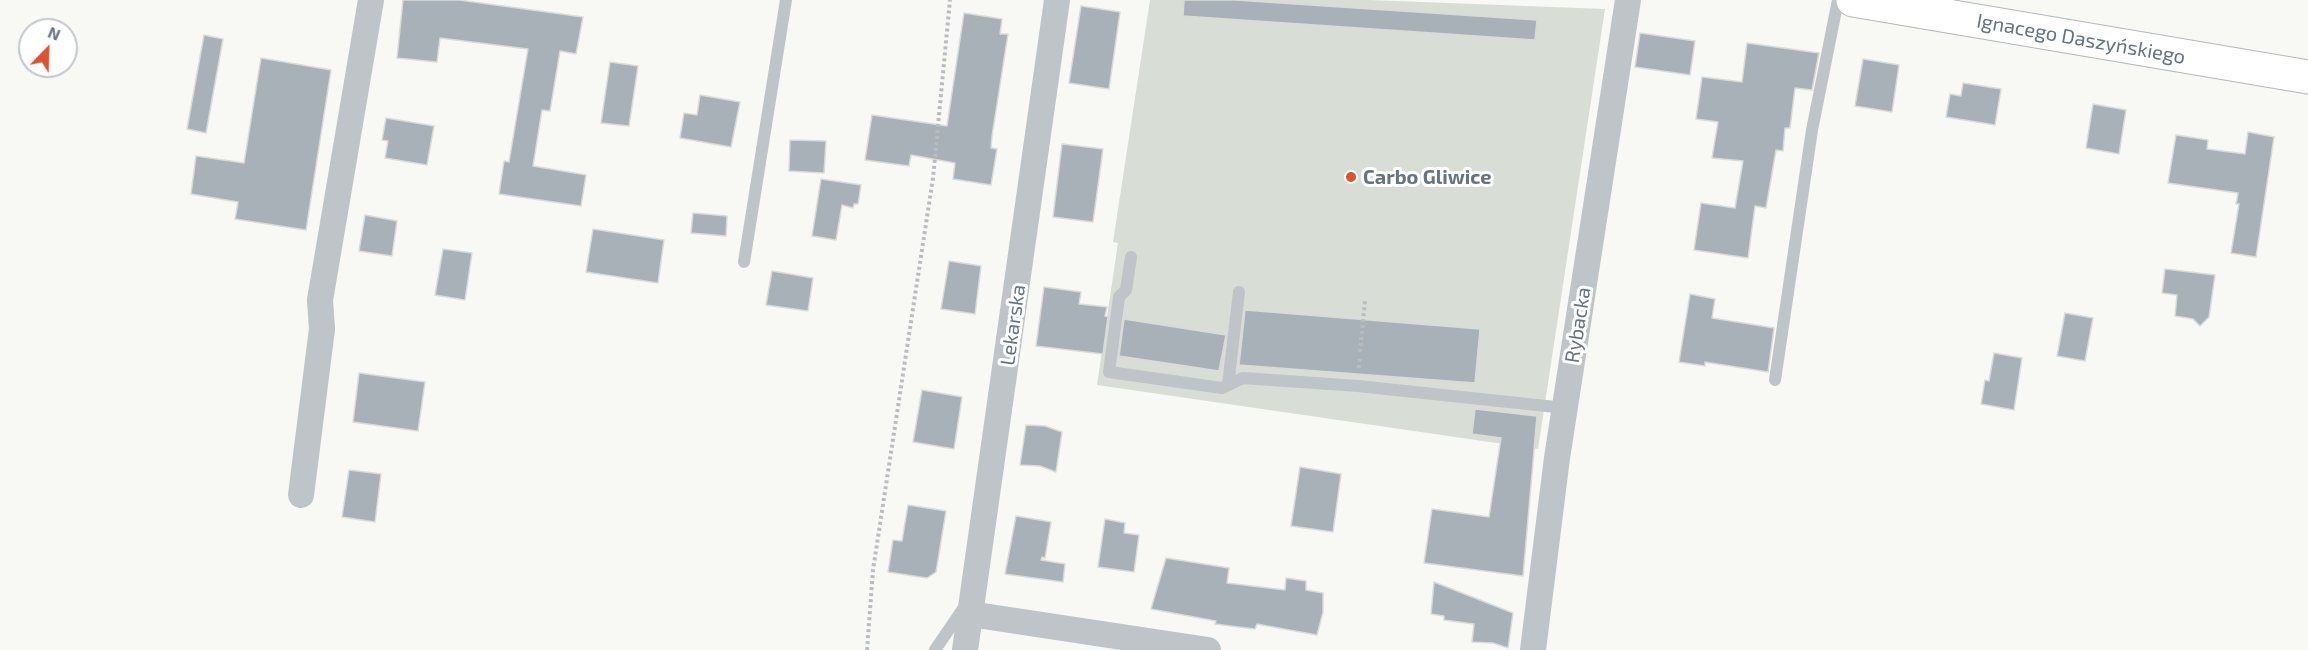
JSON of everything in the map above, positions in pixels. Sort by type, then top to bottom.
[{"type":"main road","name":"Ignacego Daszyńskiego","points":[[1853,0],[2308,77]]},
{"type":"street","points":[[301,495],[322,329],[320,300],[371,0]]},
{"type":"street","name":"Lekarska","points":[[965,650],[1057,0]]},
{"type":"street","name":"Rybacka","points":[[1533,650],[1565,408],[1628,0]]},
{"type":"street","points":[[972,603],[1208,650]]},
{"type":"lane","points":[[744,262],[786,0]]},
{"type":"lane","points":[[1775,380],[1812,130],[1838,0]]},
{"type":"lane","points":[[1131,256],[1126,290],[1119,297],[1109,372],[1222,388],[1243,378],[1358,386],[1565,408]]},
{"type":"lane","points":[[1228,385],[1239,292]]},
{"type":"lane","points":[[935,650],[972,603]]},
{"type":"path","points":[[867,650],[873,570],[933,178],[950,0]]},
{"type":"path","points":[[1360,352],[1365,301]]},
{"type":"shaded area","name":"Carbo Gliwice","points":[[1150,0],[1369,0],[1605,9],[1538,449],[1097,385],[1118,243],[1113,242]]},
{"type":"building","points":[[403,0],[459,0],[583,17],[576,54],[560,51],[550,111],[542,110],[533,166],[586,175],[581,206],[499,194],[504,161],[509,162],[528,49],[440,38],[437,62],[397,58]]},
{"type":"building","points":[[1184,0],[1235,0],[1537,20],[1535,40],[1183,16]]},
{"type":"building","points":[[1081,6],[1120,12],[1109,89],[1069,83]]},
{"type":"building","points":[[964,13],[1002,19],[1000,34],[1008,34],[992,136],[991,148],[997,149],[991,185],[953,179],[955,163],[911,155],[909,166],[865,160],[872,115],[947,126]]},
{"type":"building","points":[[1640,33],[1695,41],[1690,75],[1635,67]]},
{"type":"building","points":[[204,35],[223,39],[206,133],[187,129]]},
{"type":"building","points":[[1747,43],[1819,53],[1812,90],[1795,88],[1790,128],[1785,128],[1783,151],[1776,150],[1766,208],[1755,206],[1748,258],[1694,250],[1701,203],[1735,208],[1743,161],[1712,158],[1718,122],[1696,119],[1702,77],[1742,82]]},
{"type":"building","points":[[261,58],[331,70],[306,230],[235,219],[238,202],[191,194],[196,156],[244,163]]},
{"type":"building","points":[[1863,59],[1899,65],[1892,112],[1855,106]]},
{"type":"building","points":[[610,62],[638,66],[629,126],[601,123]]},
{"type":"building","points":[[1963,83],[2001,89],[1995,125],[1946,117],[1950,94],[1961,96]]},
{"type":"building","points":[[700,95],[740,102],[731,147],[680,138],[684,113],[697,115]]},
{"type":"building","points":[[2093,104],[2126,110],[2119,154],[2086,148]]},
{"type":"building","points":[[386,118],[434,126],[427,165],[385,158],[388,141],[382,140]]},
{"type":"building","points":[[2248,132],[2274,137],[2256,257],[2231,253],[2239,204],[2236,204],[2238,193],[2168,183],[2176,135],[2208,140],[2207,149],[2245,154]]},
{"type":"building","points":[[790,140],[826,141],[824,173],[789,171]]},
{"type":"building","points":[[1062,144],[1103,149],[1093,222],[1053,217]]},
{"type":"building","points":[[821,179],[861,185],[858,204],[854,204],[853,208],[842,205],[836,240],[812,236]]},
{"type":"building","points":[[693,213],[727,216],[726,236],[691,233]]},
{"type":"building","points":[[365,215],[397,221],[392,256],[359,251]]},
{"type":"building","points":[[593,229],[664,240],[658,283],[586,272]]},
{"type":"building","points":[[443,249],[472,253],[465,300],[435,295]]},
{"type":"building","points":[[949,261],[981,266],[975,314],[941,309]]},
{"type":"building","points":[[2165,269],[2215,275],[2209,317],[2200,326],[2193,319],[2175,316],[2177,295],[2162,293]]},
{"type":"building","points":[[772,271],[813,278],[808,311],[766,305]]},
{"type":"building","points":[[1044,287],[1081,292],[1079,304],[1107,307],[1105,316],[1108,317],[1103,354],[1036,346]]},
{"type":"building","points":[[1690,294],[1715,299],[1712,318],[1774,328],[1768,372],[1705,362],[1705,366],[1679,362]]},
{"type":"building","points":[[1245,310],[1480,329],[1475,383],[1239,365]]},
{"type":"building","points":[[2065,313],[2093,318],[2085,361],[2057,356]]},
{"type":"building","points":[[1124,319],[1226,335],[1219,371],[1119,356]]},
{"type":"building","points":[[1994,353],[2022,358],[2014,410],[1981,404],[1985,380],[1989,381]]},
{"type":"building","points":[[359,373],[425,382],[418,431],[353,422]]},
{"type":"building","points":[[922,390],[962,397],[954,449],[913,442]]},
{"type":"building","points":[[1475,409],[1537,416],[1523,576],[1424,563],[1432,509],[1489,517],[1501,438],[1472,434]]},
{"type":"building","points":[[1026,425],[1045,426],[1062,432],[1056,472],[1040,466],[1020,465]]},
{"type":"building","points":[[1300,467],[1341,474],[1333,532],[1291,526]]},
{"type":"building","points":[[349,470],[381,474],[375,522],[342,517]]},
{"type":"building","points":[[908,505],[946,511],[936,572],[927,578],[888,572],[893,540],[902,541]]},
{"type":"building","points":[[1016,516],[1051,522],[1045,558],[1042,557],[1041,560],[1065,564],[1063,582],[1005,574]]},
{"type":"building","points":[[1105,519],[1125,523],[1124,533],[1139,535],[1134,572],[1098,567]]},
{"type":"building","points":[[1166,558],[1229,568],[1227,583],[1285,590],[1286,578],[1306,581],[1306,590],[1323,593],[1323,612],[1317,635],[1257,624],[1255,629],[1215,624],[1216,621],[1151,609]]},
{"type":"building","points":[[1434,582],[1513,613],[1508,648],[1493,643],[1472,642],[1474,624],[1444,620],[1444,616],[1431,614]]},
{"type":"place","name":"Carbo Gliwice","points":[[1351,177]]}]
